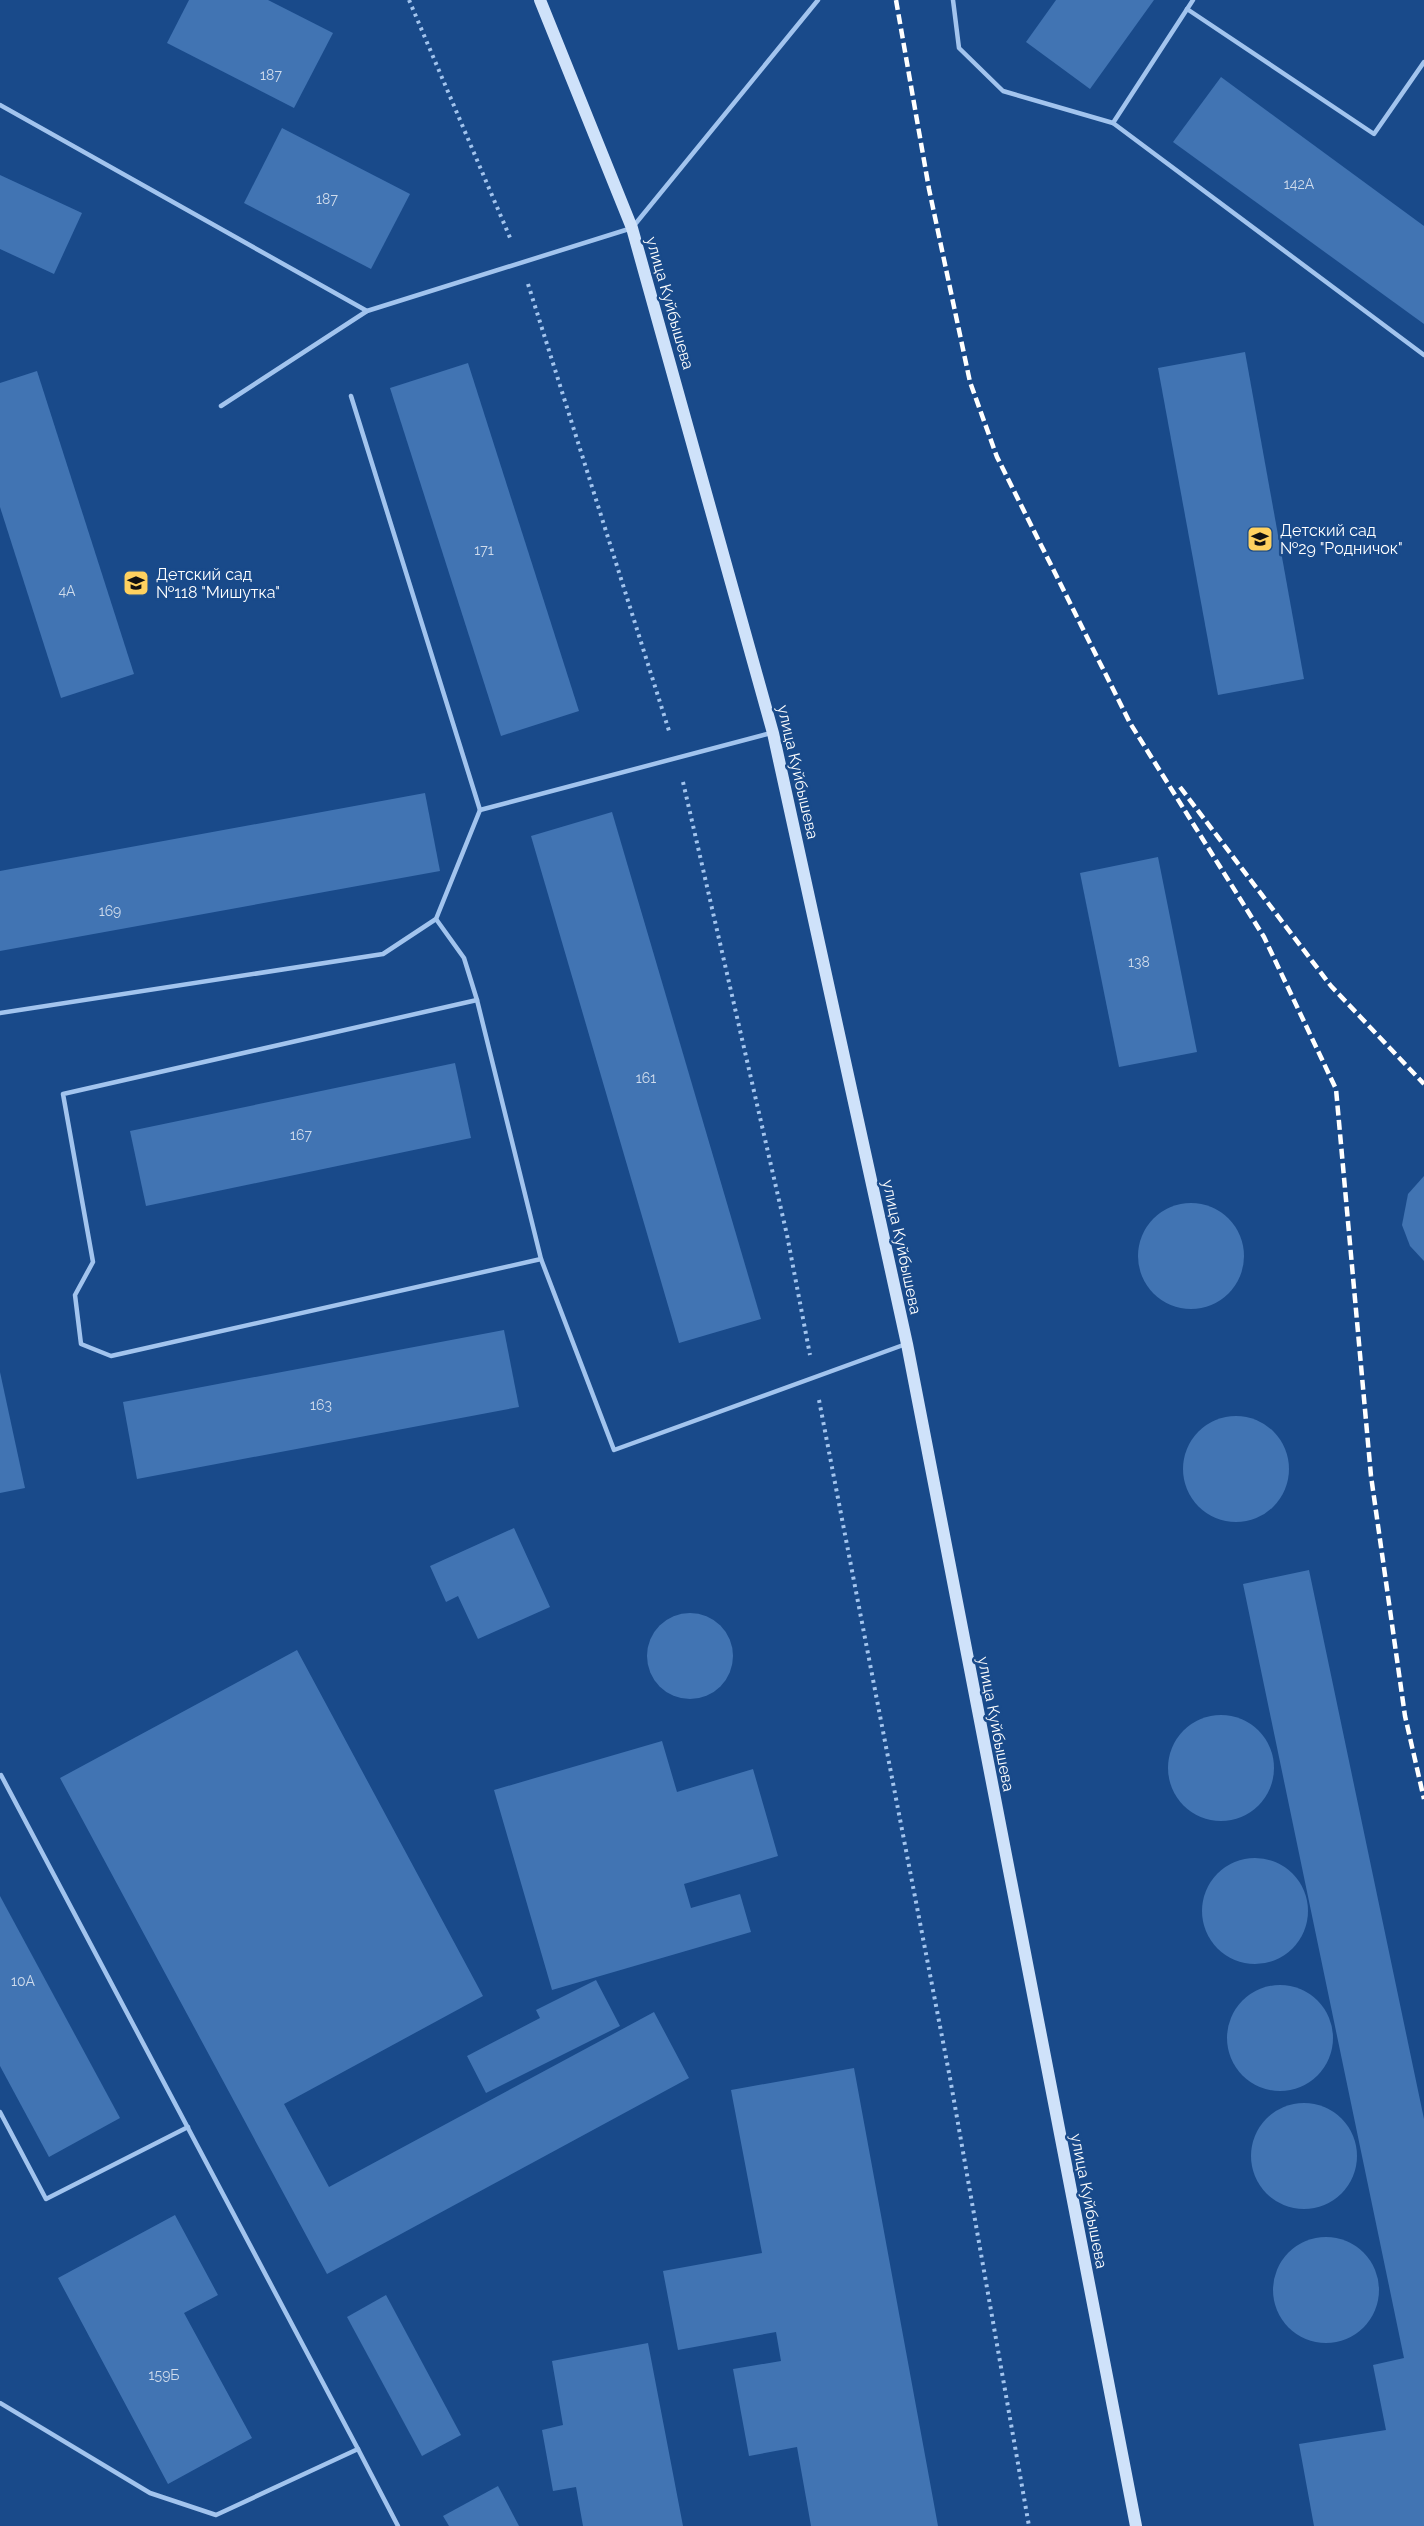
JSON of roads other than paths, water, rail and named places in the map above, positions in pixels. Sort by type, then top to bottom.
[{"type":"main road","name":"улица Куйбышева","points":[[540,0],[632,228],[773,733],[907,1344],[1136,2526]]},
{"type":"lane","points":[[221,406],[367,311],[632,228],[818,0]]},
{"type":"lane","points":[[952,0],[959,48],[1004,91],[1113,123],[1424,355]]},
{"type":"lane","points":[[1113,123],[1193,0]]},
{"type":"lane","points":[[1187,9],[1374,134],[1424,62]]},
{"type":"lane","points":[[0,105],[367,311]]},
{"type":"lane","points":[[0,1013],[383,954],[436,919],[480,810],[351,396]]},
{"type":"lane","points":[[480,810],[773,733]]},
{"type":"lane","points":[[436,919],[464,958],[477,1000],[541,1258],[614,1450],[907,1344]]},
{"type":"lane","points":[[477,1000],[63,1094],[93,1262],[75,1295],[81,1344],[111,1356],[541,1258]]},
{"type":"lane","points":[[1,1775],[398,2526]]},
{"type":"lane","points":[[0,2112],[46,2199],[188,2127]]},
{"type":"lane","points":[[0,2403],[150,2493],[216,2515],[358,2450]]},
{"type":"railway","points":[[896,0],[929,189],[970,382],[997,457],[1130,723],[1264,937],[1336,1089],[1371,1476],[1405,1716],[1424,1799]]},
{"type":"railway","points":[[1180,787],[1331,986],[1424,1084]]},
{"type":"place","name":"Детский сад №29 \"Родничок\"","points":[[1260,539]]},
{"type":"place","name":"Детский сад №118 \"Мишутка\"","points":[[136,583]]}]
